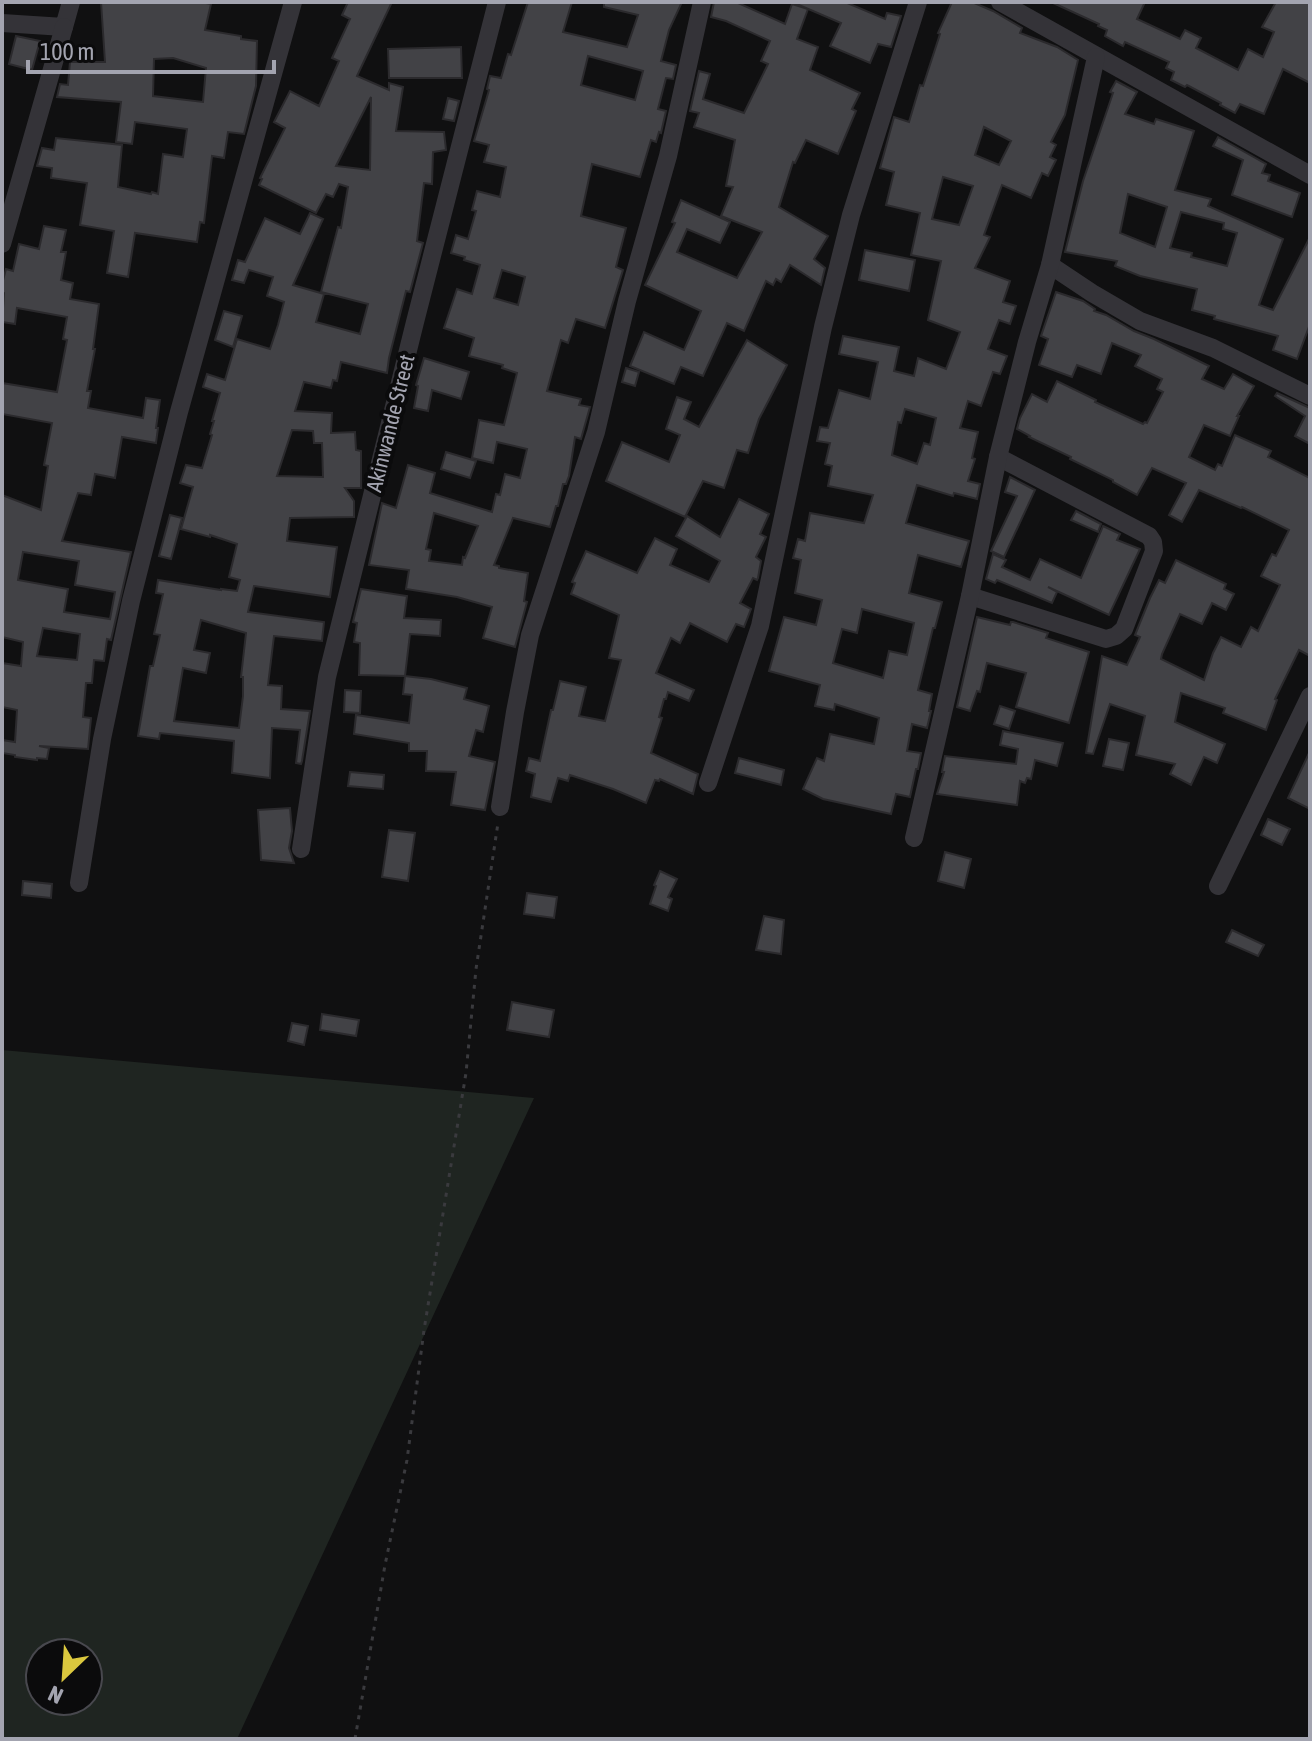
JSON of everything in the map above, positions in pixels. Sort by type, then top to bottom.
[{"type":"street","points":[[2,244],[6,214],[71,2]]},
{"type":"street","points":[[79,883],[102,739],[131,601],[179,412],[293,2]]},
{"type":"street","name":"Akinwande Street","points":[[301,849],[327,677],[497,2]]},
{"type":"street","points":[[500,807],[530,635],[596,432],[627,301],[668,156],[702,2]]},
{"type":"street","points":[[708,783],[760,626],[803,417],[851,215],[918,2]]},
{"type":"street","points":[[1000,2],[1310,175]]},
{"type":"street","points":[[2,23],[64,27]]},
{"type":"street","points":[[914,838],[970,596],[998,457],[1050,265],[1096,57]]},
{"type":"street","points":[[1050,265],[1140,321],[1213,348],[1310,396]]},
{"type":"street","points":[[970,596],[1106,639],[1124,629],[1154,551],[1149,536],[998,457]]},
{"type":"street","points":[[1218,886],[1310,696]]},
{"type":"path","points":[[355,1739],[407,1460],[424,1330],[466,1073],[476,969],[500,807]]},
{"type":"shaded area","points":[[2,1050],[534,1098],[237,1739],[2,1739]]},
{"type":"building","points":[[101,2],[211,4],[205,30],[257,41],[256,86],[244,134],[228,132],[224,158],[212,156],[204,223],[200,222],[197,242],[135,233],[128,277],[107,273],[114,231],[80,225],[87,183],[51,178],[52,168],[37,166],[42,148],[54,150],[56,138],[122,145],[118,187],[158,194],[163,154],[183,157],[187,129],[135,122],[132,144],[116,142],[121,102],[57,97],[60,84],[68,85],[70,62],[105,62]],"holes":[[[173,58],[206,68],[203,102],[153,96],[154,59]]]},
{"type":"building","points":[[348,2],[392,2],[357,76],[389,90],[389,83],[403,87],[396,131],[444,132],[446,150],[433,152],[432,184],[424,183],[417,241],[423,243],[410,292],[406,291],[387,373],[341,362],[337,381],[333,380],[331,388],[304,382],[295,411],[332,413],[331,433],[355,432],[356,450],[361,451],[361,488],[345,488],[354,501],[354,517],[290,518],[287,541],[337,547],[330,597],[254,586],[248,612],[324,622],[322,641],[274,636],[268,685],[282,686],[281,709],[310,711],[301,764],[296,763],[300,730],[272,728],[270,778],[232,773],[234,741],[160,733],[159,739],[138,736],[150,666],[153,666],[160,635],[154,634],[163,594],[156,593],[158,580],[237,591],[240,580],[229,577],[237,544],[181,529],[193,487],[180,483],[186,465],[202,468],[212,435],[212,421],[220,393],[203,387],[207,374],[225,380],[237,339],[270,349],[278,325],[284,302],[267,296],[273,277],[249,270],[244,283],[232,280],[238,260],[245,262],[265,218],[300,234],[310,213],[323,219],[293,285],[324,294],[316,322],[360,334],[368,304],[321,292],[338,227],[341,228],[348,187],[339,184],[333,197],[326,194],[316,213],[259,185],[285,128],[274,122],[290,91],[319,106],[339,61],[332,58],[350,19],[342,15]],"holes":[[[371,97],[370,170],[336,166]],[[292,430],[313,431],[314,443],[322,443],[323,477],[277,476]],[[201,620],[246,633],[239,728],[174,721],[183,668],[206,673],[210,653],[194,650]]]},
{"type":"building","points":[[528,2],[572,2],[563,32],[627,47],[638,15],[604,7],[604,2],[682,2],[669,30],[661,61],[676,65],[673,79],[666,78],[658,109],[666,111],[661,133],[656,142],[651,140],[640,177],[592,164],[581,216],[626,228],[616,267],[623,270],[605,328],[576,319],[568,343],[561,340],[547,391],[581,399],[579,405],[590,407],[581,439],[575,437],[569,476],[563,484],[550,527],[513,518],[494,565],[528,573],[524,601],[527,602],[515,647],[483,638],[492,607],[457,597],[406,589],[409,570],[369,565],[382,503],[396,508],[408,465],[435,473],[430,493],[492,512],[505,474],[520,478],[527,449],[497,442],[493,463],[472,458],[479,420],[504,425],[517,373],[502,368],[503,365],[469,356],[474,338],[444,328],[457,289],[472,294],[480,265],[451,253],[456,235],[468,239],[476,211],[472,210],[477,191],[500,197],[506,167],[484,162],[489,145],[474,141],[490,76],[501,78],[508,54],[511,55]],"holes":[[[588,56],[643,71],[635,100],[581,85]],[[502,270],[525,277],[518,305],[494,298]],[[434,513],[478,526],[462,565],[429,561],[431,550],[426,549]]]},
{"type":"building","points":[[714,2],[736,2],[785,24],[792,4],[808,9],[797,39],[818,47],[810,70],[860,93],[838,154],[806,140],[793,162],[779,207],[828,236],[814,259],[825,268],[821,285],[790,265],[781,282],[776,279],[773,285],[766,281],[744,331],[727,323],[703,376],[681,367],[674,384],[630,366],[644,332],[684,350],[701,311],[645,285],[675,223],[672,222],[681,200],[730,222],[720,243],[687,229],[677,252],[737,278],[762,232],[721,216],[733,187],[726,186],[735,140],[694,127],[699,113],[690,111],[699,71],[710,74],[703,99],[744,113],[768,64],[761,61],[770,41],[711,17]]},
{"type":"building","points":[[792,2],[845,2],[885,19],[887,13],[901,16],[891,47],[878,44],[870,63],[830,46],[841,23]]},
{"type":"building","points":[[952,2],[972,2],[1022,28],[1020,33],[1057,47],[1078,60],[1065,115],[1051,142],[1056,145],[1050,157],[1056,160],[1048,176],[1042,173],[1031,198],[1002,185],[984,235],[990,237],[975,268],[1010,281],[1003,302],[1016,306],[1010,324],[999,320],[988,349],[1007,356],[1000,374],[993,372],[981,406],[968,401],[960,428],[978,432],[972,458],[975,459],[968,481],[980,484],[977,499],[954,493],[953,496],[917,485],[906,523],[969,541],[961,567],[918,555],[909,593],[942,602],[918,690],[932,694],[931,711],[927,728],[912,724],[907,751],[921,753],[918,769],[910,797],[896,794],[891,814],[823,799],[803,789],[817,758],[824,761],[830,734],[874,744],[879,718],[835,704],[834,710],[815,706],[820,685],[769,671],[784,617],[816,625],[822,600],[795,593],[801,560],[793,558],[798,539],[805,541],[810,513],[864,523],[873,495],[828,486],[832,466],[825,464],[830,443],[817,441],[820,427],[828,428],[839,390],[870,399],[878,362],[839,354],[843,336],[899,347],[894,371],[914,376],[918,358],[946,369],[960,332],[928,320],[941,261],[911,255],[920,213],[886,205],[894,172],[880,168],[894,117],[909,122],[938,33]],"holes":[[[984,127],[1011,141],[999,165],[975,155]],[[943,177],[973,186],[959,225],[932,219]],[[905,409],[936,418],[930,445],[924,443],[917,464],[892,455],[898,422],[901,423]],[[862,609],[914,623],[907,655],[889,651],[883,678],[833,663],[842,629],[857,633]]]},
{"type":"building","points":[[1051,2],[1145,2],[1137,19],[1180,39],[1185,30],[1201,38],[1196,48],[1238,70],[1248,49],[1263,57],[1274,32],[1262,27],[1276,2],[1310,2],[1310,83],[1283,69],[1264,114],[1240,104],[1235,113],[1187,85],[1185,87],[1171,80],[1174,72],[1166,68],[1169,62],[1125,42],[1123,46],[1105,36],[1107,30],[1099,24]]},
{"type":"building","points":[[16,36],[40,41],[32,70],[9,64]]},
{"type":"building","points":[[461,47],[462,78],[389,78],[388,49]]},
{"type":"building","points":[[1116,81],[1137,92],[1125,114],[1154,124],[1156,119],[1194,131],[1175,190],[1211,199],[1208,206],[1283,239],[1259,305],[1273,310],[1310,237],[1310,324],[1297,359],[1273,350],[1278,336],[1192,310],[1197,289],[1140,276],[1115,266],[1117,261],[1065,252],[1083,181],[1113,93],[1110,92]],"holes":[[[1128,194],[1167,207],[1155,247],[1120,233]],[[1181,212],[1224,223],[1223,229],[1237,233],[1227,266],[1170,248]]]},
{"type":"building","points":[[448,98],[459,101],[454,121],[443,119]]},
{"type":"building","points":[[1218,137],[1266,164],[1262,173],[1270,175],[1268,181],[1300,193],[1292,217],[1232,195],[1243,160],[1213,146]]},
{"type":"building","points":[[44,226],[66,230],[61,252],[66,252],[61,280],[73,283],[70,299],[99,304],[87,391],[91,391],[88,408],[143,418],[146,398],[160,400],[156,443],[122,437],[115,478],[95,474],[91,495],[78,493],[62,541],[131,552],[104,661],[94,660],[92,683],[86,683],[83,717],[91,718],[88,749],[39,746],[49,748],[47,759],[37,760],[2,753],[2,740],[15,742],[17,710],[2,707],[2,663],[21,666],[23,642],[2,637],[2,495],[41,510],[48,466],[44,465],[52,423],[2,414],[2,383],[57,392],[67,340],[63,339],[67,317],[17,308],[15,324],[2,322],[2,284],[6,269],[13,271],[19,244],[39,249]],"holes":[[[23,552],[79,561],[75,585],[115,592],[110,619],[64,612],[68,589],[18,580]],[[43,628],[80,634],[77,660],[37,656]]]},
{"type":"building","points":[[865,250],[915,260],[909,291],[859,280]]},
{"type":"building","points":[[1056,292],[1083,301],[1094,311],[1209,366],[1202,379],[1224,389],[1233,374],[1254,386],[1230,436],[1204,425],[1189,457],[1215,470],[1218,464],[1222,466],[1235,435],[1271,451],[1268,457],[1310,478],[1310,656],[1299,650],[1275,699],[1266,730],[1223,713],[1225,708],[1181,693],[1175,722],[1225,744],[1217,763],[1204,757],[1191,785],[1170,774],[1175,764],[1136,755],[1145,716],[1110,704],[1093,754],[1086,753],[1102,656],[1127,665],[1140,637],[1135,635],[1150,598],[1159,580],[1165,583],[1176,560],[1226,584],[1224,589],[1234,594],[1226,610],[1212,603],[1202,624],[1180,614],[1162,654],[1161,659],[1204,680],[1221,637],[1241,647],[1251,627],[1258,631],[1280,585],[1261,576],[1272,554],[1276,556],[1289,530],[1199,490],[1182,522],[1169,515],[1186,483],[1152,468],[1137,495],[1017,429],[1032,394],[1047,402],[1057,381],[1143,424],[1147,423],[1163,392],[1157,389],[1162,379],[1135,366],[1141,355],[1112,343],[1101,374],[1077,365],[1072,377],[1039,365],[1048,339],[1041,336]]},
{"type":"building","points":[[224,311],[242,316],[233,347],[215,340]]},
{"type":"building","points":[[747,340],[787,365],[759,419],[748,453],[737,450],[724,488],[703,481],[685,517],[606,481],[622,442],[669,462],[680,435],[666,429],[677,397],[691,402],[684,419],[699,427]]},
{"type":"building","points":[[424,358],[469,372],[461,399],[432,390],[428,411],[414,408],[416,385]]},
{"type":"building","points":[[626,368],[639,372],[635,386],[622,382]]},
{"type":"building","points":[[1277,393],[1310,408],[1310,444],[1295,436],[1305,416],[1275,396]]},
{"type":"building","points":[[446,452],[476,461],[470,478],[441,469]]},
{"type":"building","points":[[1010,477],[1035,490],[1004,557],[991,551],[1017,496],[1005,492]]},
{"type":"building","points":[[739,499],[769,514],[760,534],[766,537],[756,557],[761,561],[758,578],[753,578],[740,603],[751,609],[744,627],[736,624],[727,642],[690,623],[680,643],[671,638],[656,673],[694,690],[689,701],[668,692],[651,753],[698,774],[693,794],[660,779],[655,780],[646,803],[570,775],[568,781],[558,778],[551,802],[531,797],[535,774],[526,771],[529,758],[540,761],[560,681],[586,687],[579,716],[605,721],[621,660],[609,658],[619,615],[571,594],[575,583],[572,582],[586,551],[637,573],[655,538],[677,549],[670,565],[709,582],[720,561],[676,536],[687,516],[720,537]]},
{"type":"building","points":[[1076,511],[1101,524],[1098,532],[1071,520]]},
{"type":"building","points":[[170,515],[182,518],[171,559],[159,556]]},
{"type":"building","points":[[1103,526],[1120,534],[1117,540],[1140,549],[1109,615],[1048,587],[1057,592],[1052,603],[997,580],[995,583],[986,579],[993,554],[1006,560],[1002,567],[1030,580],[1040,559],[1081,578]]},
{"type":"building","points":[[361,589],[407,596],[404,618],[441,620],[440,636],[410,634],[405,676],[359,675],[360,643],[354,642],[357,623],[353,622]]},
{"type":"building","points":[[977,617],[1010,625],[1013,622],[1048,633],[1046,638],[1089,652],[1069,723],[1016,707],[1026,673],[987,663],[980,692],[977,691],[970,711],[957,707]]},
{"type":"building","points":[[405,676],[467,688],[464,699],[489,706],[483,732],[476,730],[469,756],[495,762],[485,810],[451,805],[456,772],[426,771],[427,751],[409,751],[409,743],[354,734],[356,715],[409,723],[412,695],[403,694]]},
{"type":"building","points":[[345,690],[361,691],[360,713],[344,712]]},
{"type":"building","points":[[1000,706],[1015,711],[1009,729],[994,724]]},
{"type":"building","points":[[1003,731],[1063,743],[1057,766],[1035,760],[1031,779],[1027,778],[1025,783],[1020,781],[1017,805],[937,794],[945,756],[1016,764],[1018,749],[1000,745]]},
{"type":"building","points":[[1109,739],[1129,743],[1123,770],[1103,766]]},
{"type":"building","points":[[1310,751],[1310,809],[1288,798]]},
{"type":"building","points":[[739,758],[784,770],[781,785],[735,773]]},
{"type":"building","points":[[350,772],[384,775],[383,789],[348,786]]},
{"type":"building","points":[[290,808],[292,831],[289,848],[294,863],[261,860],[258,810]]},
{"type":"building","points":[[1268,819],[1290,829],[1282,845],[1261,835]]},
{"type":"building","points":[[389,830],[415,833],[408,881],[382,877]]},
{"type":"building","points":[[945,852],[971,859],[964,888],[938,881]]},
{"type":"building","points":[[660,871],[677,879],[668,897],[672,899],[668,911],[650,904]]},
{"type":"building","points":[[23,881],[52,884],[51,898],[22,895]]},
{"type":"building","points":[[527,893],[557,897],[554,918],[524,914]]},
{"type":"building","points":[[764,916],[784,920],[781,954],[756,950]]},
{"type":"building","points":[[1232,930],[1264,945],[1258,956],[1226,942]]},
{"type":"building","points":[[512,1002],[554,1010],[549,1037],[507,1030]]},
{"type":"building","points":[[322,1014],[359,1020],[356,1036],[320,1030]]},
{"type":"building","points":[[292,1023],[308,1026],[304,1045],[288,1041]]}]
